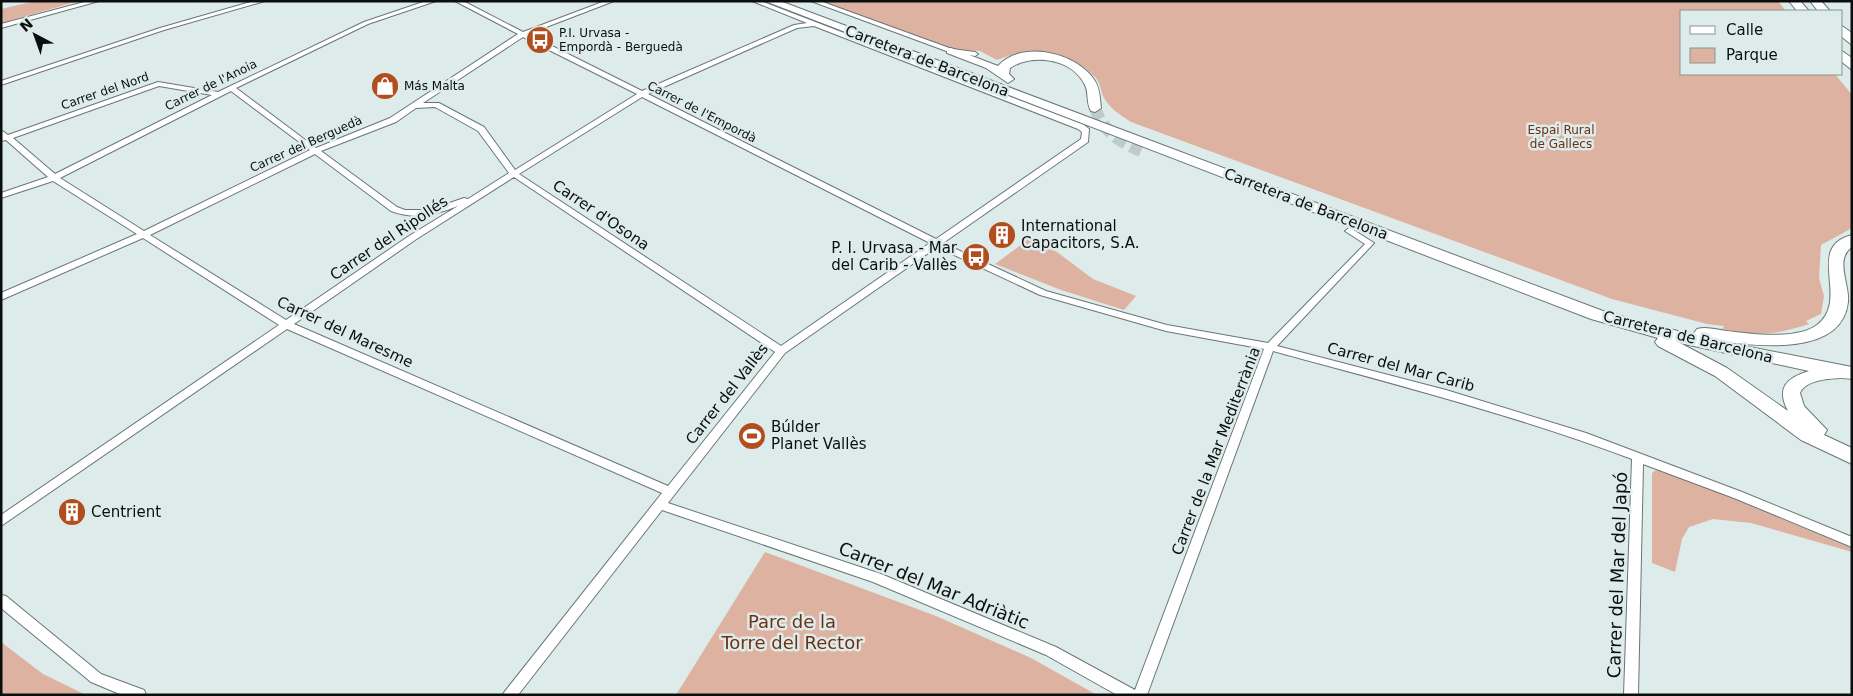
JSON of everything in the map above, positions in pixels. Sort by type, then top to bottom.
[{"type":"highway","name":"Carretera de Barcelona","points":[[770,1],[1597,315],[1659,333],[1748,354],[1852,373]]},
{"type":"highway","name":"Carretera de Barcelona","points":[[785,1],[1574,297],[1688,330],[1852,363]]},
{"type":"highway","points":[[1843,31],[1852,41]]},
{"type":"highway","points":[[951,51],[983,62],[1012,82],[1039,96]]},
{"type":"highway","points":[[1003,74],[1004,66],[1020,58],[1036,56],[1059,60],[1081,72],[1089,82],[1095,108]]},
{"type":"highway","points":[[1843,56],[1852,66]]},
{"type":"highway","points":[[996,94],[1071,120],[1120,134]]},
{"type":"highway","points":[[1141,151],[1349,231]]},
{"type":"highway","points":[[1688,330],[1766,340],[1794,338],[1818,331],[1834,319],[1838,312],[1840,295],[1836,261],[1841,248],[1852,240]]},
{"type":"highway","points":[[1852,253],[1848,257],[1846,269],[1852,293]]},
{"type":"highway","points":[[1489,275],[1511,287],[1638,332],[1689,354],[1736,381],[1808,435],[1852,457]]},
{"type":"highway","points":[[1852,373],[1806,377],[1793,386],[1791,392],[1794,406],[1808,423],[1828,438],[1852,450]]},
{"type":"street","points":[[1,26],[96,1]]},
{"type":"street","points":[[1,82],[162,29],[262,1]]},
{"type":"street","name":"Carrer de l'Anoia","points":[[1,196],[54,178],[230,88],[366,24],[433,1]]},
{"type":"street","name":"Carrer de l'Empordà","points":[[458,1],[936,243]]},
{"type":"street","name":"Carrer del Berguedà","points":[[1,297],[142,234],[317,150],[393,120],[522,34],[612,1]]},
{"type":"street","points":[[755,1],[996,94]]},
{"type":"street","points":[[814,1],[951,51],[975,54]]},
{"type":"street","name":"Carrer del Ripollés","points":[[1,520],[412,238],[642,94],[796,26],[816,25]]},
{"type":"street","name":"Carrer del Nord","points":[[3,136],[158,84],[219,94]]},
{"type":"street","points":[[230,88],[317,150],[394,209],[407,215],[428,215],[490,189]]},
{"type":"street","name":"Carrer del Vallès","points":[[509,695],[781,351],[1085,140],[1087,134],[1081,127],[996,94]]},
{"type":"street","name":"Carrer d'Osona","points":[[413,106],[436,105],[481,129],[514,174],[781,351]]},
{"type":"street","name":"Carrer del Maresme","points":[[3,136],[54,178],[286,325],[671,492]]},
{"type":"street","name":"Carrer de la Mar Mediterrània","points":[[1140,695],[1270,347],[1370,243],[1349,231]]},
{"type":"street","name":"Carrer del Mar Carib","points":[[936,243],[1043,293],[1166,328],[1270,347],[1446,394],[1582,436],[1852,542]]},
{"type":"street","name":"Carrer del Mar del Japó","points":[[1631,695],[1638,457]]},
{"type":"street","name":"Carrer del Mar Adriàtic","points":[[661,505],[877,578],[1051,651],[1131,695]]},
{"type":"street","points":[[1,600],[96,678],[139,695]]},
{"type":"green space","points":[[36,1],[79,1],[1,23],[1,9]]},
{"type":"green space","name":"Espai Rural de Gallecs","points":[[817,1],[1778,1],[1785,10],[1680,10],[1680,75],[1836,75],[1852,95],[1852,228],[1821,245],[1819,278],[1824,296],[1821,314],[1806,321],[1809,324],[1766,333],[1746,333],[1722,329],[1724,326],[1707,324],[1612,299],[1131,122],[1108,104],[1096,78],[1075,61],[1062,56],[1036,52],[1023,53],[997,60],[980,51],[954,50]]},
{"type":"green space","points":[[1030,238],[1057,252],[1093,279],[1136,296],[1124,310],[1061,290],[995,264]]},
{"type":"green space","points":[[1656,470],[1686,479],[1852,548],[1852,552],[1751,523],[1713,519],[1689,527],[1682,539],[1675,572],[1652,563],[1652,473]]},
{"type":"green space","name":"Parc de la Torre del Rector","points":[[765,552],[936,616],[1031,658],[1097,695],[676,695]]},
{"type":"green space","points":[[1,642],[43,674],[86,695],[1,695]]},
{"type":"tunnel","points":[[1095,108],[1102,123],[1113,135],[1141,151]]},
{"type":"place","name":"P.I. Urvasa - Empordà - Berguedà","points":[[540,40]]},
{"type":"place","name":"Más Malta","points":[[385,86]]},
{"type":"place","name":"International Capacitors, S.A.","points":[[1002,235]]},
{"type":"place","name":"P. I. Urvasa - Mar del Carib - Vallès","points":[[976,257]]},
{"type":"place","name":"Búlder Planet Vallès","points":[[752,436]]},
{"type":"place","name":"Centrient","points":[[72,512]]}]
